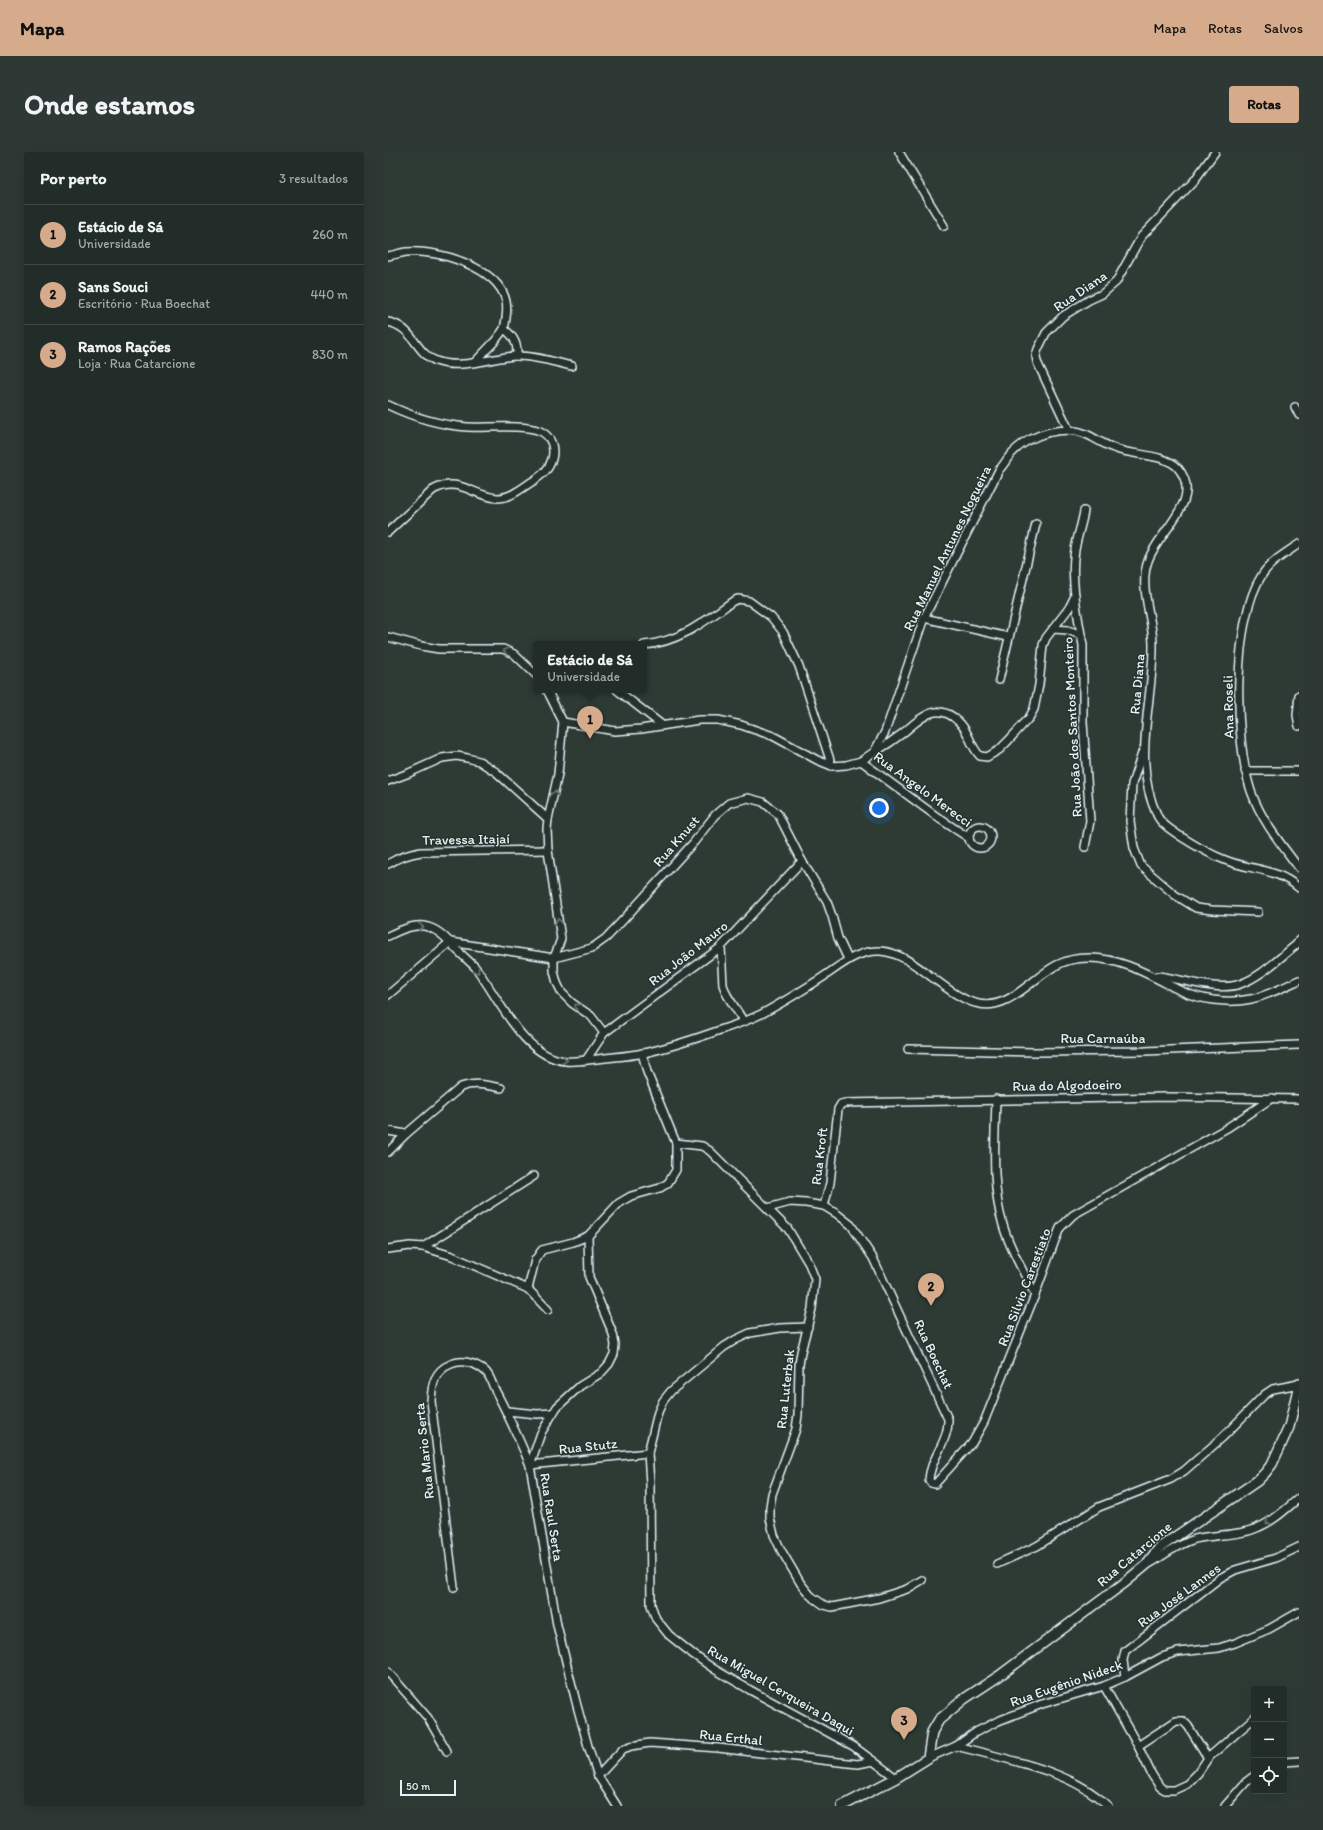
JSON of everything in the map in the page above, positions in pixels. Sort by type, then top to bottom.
[{"type":"street","points":[[899,152],[944,226]]},
{"type":"street","name":"Rua Diana","points":[[1069,430],[1036,356],[1040,341],[1063,316],[1102,294],[1116,282],[1141,237],[1194,181],[1215,152]]},
{"type":"street","points":[[388,256],[407,252],[443,256],[464,262],[490,277],[498,284],[506,300],[507,308],[504,329],[475,362]]},
{"type":"street","points":[[388,322],[404,328],[428,357],[436,361],[452,364],[517,356],[572,366]]},
{"type":"street","points":[[504,329],[513,337],[516,343],[517,356]]},
{"type":"street","points":[[388,405],[413,416],[440,423],[467,427],[526,428],[539,431],[548,436],[554,450],[549,467],[544,474],[519,491],[498,498],[451,484],[442,485],[433,490],[388,532]]},
{"type":"street","points":[[1295,407],[1299,415]]},
{"type":"street","name":"Rua Manuel Antunes Nogueira","points":[[832,766],[861,761],[874,752],[885,732],[924,618],[999,470],[1012,453],[1025,442],[1041,435],[1069,430],[1079,431],[1118,450]]},
{"type":"street","name":"Rua Diana","points":[[1118,450],[1152,456],[1172,463],[1181,472],[1185,480],[1187,490],[1185,502],[1154,548],[1148,561],[1145,574],[1154,646],[1144,750],[1151,800],[1159,819],[1172,830],[1205,851],[1225,860],[1279,874],[1299,888]]},
{"type":"street","name":"Rua João dos Santos Monteiro","points":[[1084,511],[1075,551],[1075,596],[1080,635],[1083,645],[1083,722],[1090,821],[1085,847]]},
{"type":"street","points":[[998,680],[1036,524]]},
{"type":"street","name":"Ana Roseli","points":[[1296,546],[1273,563],[1262,574],[1246,612],[1241,648],[1239,718],[1240,742],[1251,792],[1262,817],[1299,868]]},
{"type":"street","points":[[874,752],[904,732],[921,718],[932,712],[943,712],[960,722],[980,756],[990,756],[999,750],[1034,709],[1043,645],[1075,596]]},
{"type":"street","points":[[647,645],[660,644],[677,638],[738,599],[749,602],[772,617],[783,632],[800,666],[832,766]]},
{"type":"street","points":[[924,618],[1008,637]]},
{"type":"street","points":[[1051,631],[1068,630],[1080,635]]},
{"type":"street","points":[[388,637],[439,650],[503,650],[514,654],[533,671]]},
{"type":"street","points":[[548,693],[563,722],[558,774],[548,819],[548,850],[561,939],[554,958],[557,983],[562,993],[572,1003],[591,1016],[604,1034]]},
{"type":"street","points":[[621,693],[662,725]]},
{"type":"street","points":[[1299,695],[1297,715],[1299,726]]},
{"type":"street","points":[[563,722],[615,731],[641,729],[699,720],[718,720],[741,725],[773,736],[817,760],[832,766]]},
{"type":"street","points":[[1144,750],[1132,784],[1130,821],[1134,848],[1141,866],[1175,895],[1196,908],[1258,912]]},
{"type":"street","points":[[388,781],[409,774],[442,758],[457,756],[467,758],[479,762],[496,772],[548,819]]},
{"type":"street","name":"Rua Angelo Merecci","points":[[861,761],[940,819],[969,838]]},
{"type":"street","points":[[1246,771],[1299,771]]},
{"type":"street","name":"Rua Knust","points":[[450,942],[554,958],[592,948],[606,938],[694,842],[715,815],[729,803],[748,798],[763,802],[778,814],[802,861],[827,902],[838,938],[848,959]]},
{"type":"street","name":"Travessa Itajaí","points":[[388,864],[397,858],[408,854],[421,852],[548,850]]},
{"type":"street","name":"Rua João Mauro","points":[[586,1060],[604,1034],[721,947],[802,861]]},
{"type":"street","points":[[388,936],[399,930],[411,927],[427,927],[438,932],[474,967],[518,1031],[533,1046],[552,1058],[566,1061],[642,1054],[744,1022],[764,1013],[832,971],[848,959],[865,953],[881,951],[892,954],[914,965],[962,998],[974,1003],[986,1005],[1003,1002],[1015,996],[1033,980],[1058,964],[1076,959],[1089,958],[1130,967],[1154,976],[1182,992],[1211,1000],[1232,1001],[1251,999],[1299,980]]},
{"type":"street","points":[[1154,976],[1214,986],[1239,985],[1257,975],[1296,945],[1299,940]]},
{"type":"street","points":[[388,996],[450,942]]},
{"type":"street","points":[[721,947],[723,985],[727,996],[744,1022]]},
{"type":"street","name":"Rua Carnaúba","points":[[908,1049],[1034,1052],[1145,1051],[1299,1045]]},
{"type":"street","points":[[528,1289],[535,1260],[542,1250],[574,1242],[588,1236],[619,1203],[631,1196],[660,1188],[668,1183],[676,1170],[676,1144],[642,1054]]},
{"type":"street","points":[[388,1152],[406,1134],[461,1087],[470,1084],[478,1084],[501,1088]]},
{"type":"street","name":"Rua do Algodoeiro","points":[[838,1110],[841,1104],[845,1103],[996,1099],[1168,1097],[1299,1099]]},
{"type":"street","name":"Rua Silvio Carestiato","points":[[934,1484],[945,1475],[972,1443],[984,1422],[1060,1228],[1073,1215],[1227,1128],[1272,1098]]},
{"type":"street","points":[[996,1099],[994,1170],[998,1205],[1011,1248],[1035,1295]]},
{"type":"street","name":"Rua Kroft","points":[[824,1206],[830,1183],[838,1110]]},
{"type":"street","points":[[388,1132],[406,1134]]},
{"type":"street","name":"Rua Luterbak","points":[[676,1144],[702,1146],[710,1151],[768,1208],[788,1230],[813,1273],[815,1288],[799,1365],[798,1415],[796,1429],[772,1494],[770,1507],[770,1518],[774,1535],[781,1550],[801,1584],[810,1596],[824,1606],[832,1607],[879,1598],[906,1590],[922,1580]]},
{"type":"street","points":[[423,1247],[534,1176]]},
{"type":"street","points":[[768,1208],[790,1202],[824,1206]]},
{"type":"street","name":"Rua Boechat","points":[[824,1206],[851,1225],[874,1258],[946,1412],[949,1425],[946,1436],[929,1473],[929,1480],[934,1484]]},
{"type":"street","name":"Rua Raul Serta","points":[[588,1236],[589,1277],[613,1334],[615,1345],[614,1354],[609,1364],[601,1373],[567,1396],[553,1413],[540,1433],[530,1465],[557,1625],[588,1746],[598,1776],[617,1806]]},
{"type":"street","points":[[388,1249],[410,1246],[423,1247],[452,1256],[490,1274],[528,1289],[548,1310]]},
{"type":"street","name":"Rua Miguel Cerqueira Daqui","points":[[808,1327],[780,1328],[750,1334],[735,1340],[724,1347],[671,1391],[663,1401],[658,1412],[648,1453],[650,1483],[651,1605],[656,1619],[669,1636],[714,1669],[853,1746],[896,1778]]},
{"type":"street","name":"Rua Mario Serta","points":[[454,1588],[433,1429],[431,1401],[435,1377],[440,1370],[455,1362],[466,1362],[476,1365],[486,1372],[507,1412],[530,1465]]},
{"type":"street","points":[[997,1564],[1037,1546],[1099,1507],[1171,1480],[1184,1471],[1223,1437],[1273,1389],[1299,1384]]},
{"type":"street","name":"Rua Catarcione","points":[[928,1758],[932,1732],[939,1720],[964,1699],[999,1676],[1146,1566],[1159,1548],[1257,1481],[1272,1464],[1289,1427],[1299,1384]]},
{"type":"street","points":[[507,1412],[530,1414],[553,1413]]},
{"type":"street","name":"Rua Stutz","points":[[530,1465],[648,1453]]},
{"type":"street","points":[[1146,1566],[1180,1545],[1194,1540],[1258,1528],[1268,1523],[1299,1498]]},
{"type":"street","name":"Rua José Lannes","points":[[1125,1678],[1122,1660],[1125,1651],[1210,1585],[1235,1570],[1276,1558],[1299,1547]]},
{"type":"street","name":"Rua Eugênio Nideck","points":[[928,1758],[956,1746],[976,1732],[998,1721],[1042,1704],[1104,1686],[1125,1678],[1162,1657],[1178,1652],[1219,1648],[1235,1643],[1269,1629],[1299,1612]]},
{"type":"street","points":[[388,1672],[428,1718],[447,1751]]},
{"type":"street","points":[[1104,1686],[1138,1746],[1152,1775],[1160,1787],[1165,1790],[1174,1790],[1187,1784],[1198,1773],[1208,1758],[1251,1721]]},
{"type":"street","points":[[1138,1746],[1176,1722],[1183,1721],[1188,1726],[1208,1758]]},
{"type":"street","name":"Rua Erthal","points":[[598,1776],[623,1749],[631,1746],[650,1744],[710,1748],[858,1764],[873,1761]]},
{"type":"street","points":[[956,1746],[999,1757],[1065,1778],[1080,1785],[1108,1806]]},
{"type":"street","points":[[842,1806],[896,1778],[928,1758]]},
{"type":"street","points":[[1287,1762],[1299,1761]]},
{"type":"street","points":[[1225,1806],[1251,1778]]},
{"type":"place","name":"Estácio de Sá","points":[[590,739]]},
{"type":"place","name":"Sans Souci","points":[[931,1306]]},
{"type":"place","name":"Ramos Rações","points":[[904,1740]]}]
